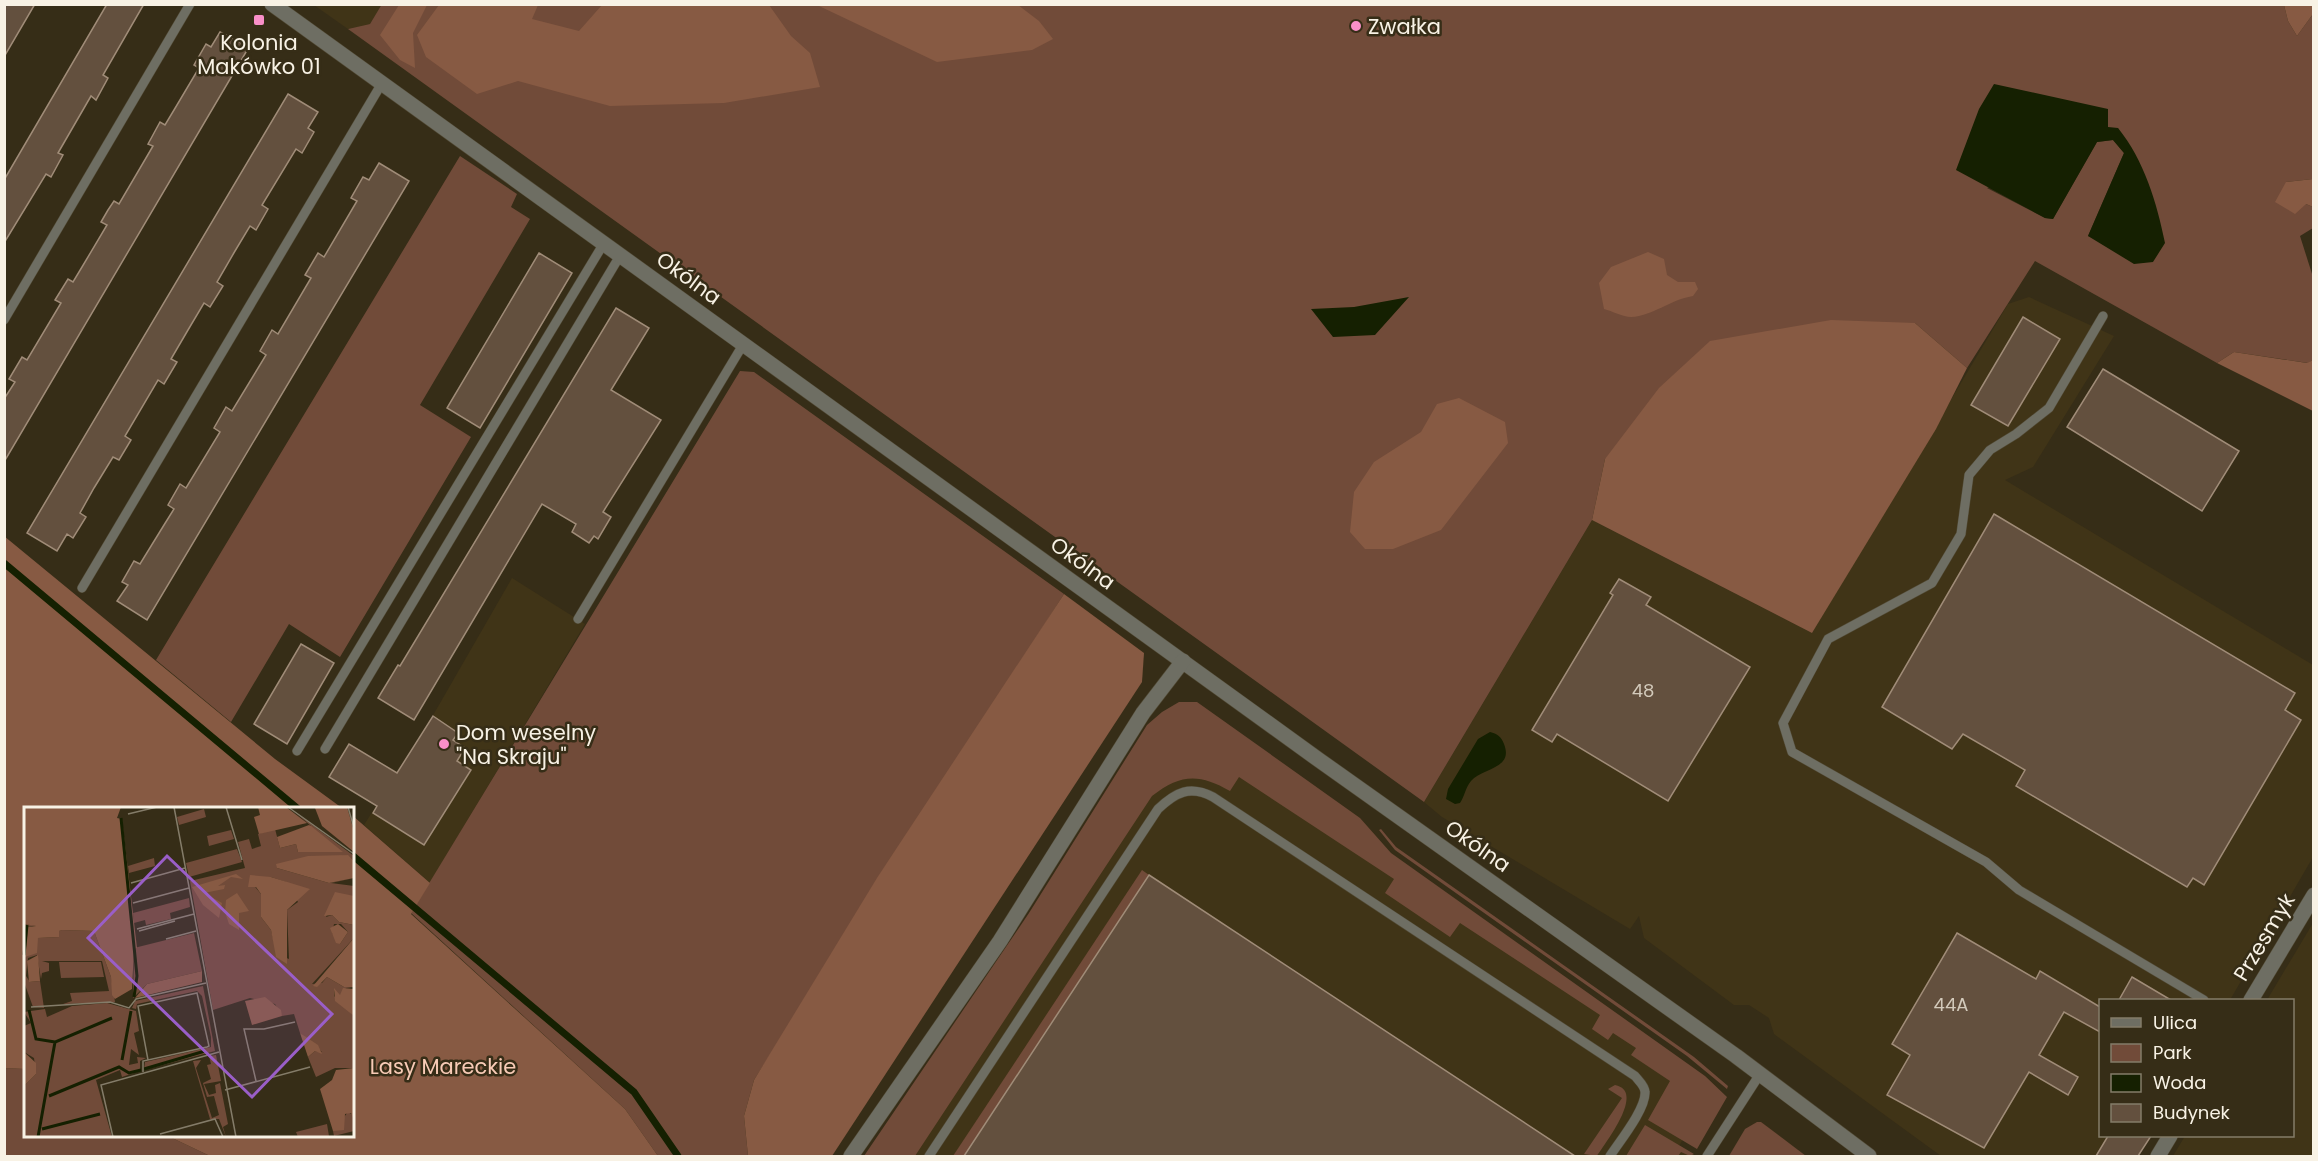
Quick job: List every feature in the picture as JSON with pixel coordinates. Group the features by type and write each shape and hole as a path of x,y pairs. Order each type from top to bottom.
{"street":[{"name":"Okólna","path":"272,4 1760,1074 1869,1156"},
{"path":"851,1156 1000,941 1143,713 1183,661"},
{"name":"Przesmyk","path":"2252,999 2313,895"},
{"path":"2158,1156 2169,1137"}],"lane":[{"path":"4,320 190,4"},
{"path":"82,588 382,83"},
{"path":"297,751 604,243"},
{"path":"325,749 621,254"},
{"path":"2103,316 2049,408 2016,434 1990,450 1969,475 1961,534 1932,583 1828,639 1783,723 1792,752 1986,862 2019,890 2202,999"},
{"path":"578,619 744,343"},
{"path":"929,1156 1158,809 1171,797 1185,790 1200,790 1635,1076 1644,1087 1646,1095 1636,1117 1610,1156"},
{"path":"1707,1156 1760,1074"}],"shaded area":[{"path":"314,5 382,5 370,24 348,29"},
{"path":"2029,297 2114,336 2033,467 2005,480 2313,665 2313,857 2231,999 2099,999 2099,1137 2150,1137 2138,1156 1941,1156 1774,1034 1769,1018 1749,1005 1734,1005 1644,938 1639,916 1630,929 1442,817 1424,802 1592,520 1812,633 2008,304"},
{"path":"512,578 585,624 430,883 364,825 428,724"},
{"path":"1175,706 1710,1093 1679,1146 1696,1156 875,1156"},
{"path":"2313,923 2313,1156 2173,1156 2184,1137 2294,1137 2294,999 2268,999"}],"green space":[{"path":"382,4 2284,5 2288,21 2297,36 2313,14 2313,179 2286,182 2306,204 2313,207 2313,228 2300,236 2313,277 2313,360 2308,363 2234,352 2217,363 2035,261 1967,368 1915,323 1605,459 1592,520 1424,802 348,29 370,24","holes":["2118,128 2153,262 2088,236 2124,153 2113,140 2097,142 2053,219 2045,218 1987,188"]},
{"path":"399,5 427,5 413,33 415,68 400,60 380,35"},
{"path":"439,5 538,5 532,19 579,31 602,5 769,5 791,36 810,53 820,87 724,103 610,106 518,81 477,94 426,57 417,35"},
{"path":"817,5 1018,5 1039,21 1053,39 1032,50 937,62"},
{"path":"2284,5 2313,5 2313,14 2297,36 2288,21"},
{"path":"460,156 517,194 511,207 530,219 420,405 471,437 340,657 289,624 231,722 156,660"},
{"path":"2313,179 2313,207 2306,204 2295,214 2275,202 2286,182"},
{"path":"1648,252 1664,259 1667,275 1678,282 1695,282 1698,289 1693,296 1639,316 1628,317 1604,309 1599,283 1611,267"},
{"path":"1831,320 1915,323 1967,368 1936,429 1812,633 1592,520 1605,459 1659,388 1710,341"},
{"path":"2234,352 2307,363 2313,360 2313,411 2217,363"},
{"path":"740,371 754,372 1064,594 754,1080 744,1116 748,1156 658,1156 625,1109 411,913"},
{"path":"1459,398 1505,422 1508,443 1441,530 1393,549 1365,549 1350,532 1354,492 1374,462 1421,432 1437,404"},
{"path":"4,536 275,759 341,807 24,807 24,1069 4,1068"},
{"path":"1064,594 1144,653 1142,682 832,1156 748,1156 744,1116 754,1080 877,878"},
{"path":"1179,702 1197,702 1360,818 1391,853 1705,1076 1727,1097 1697,1149 1648,1120 1670,1081 1631,1055 1636,1048 1613,1033 1608,1040 1592,1029 1600,1015 1460,923 1450,937 1385,893 1394,879 1239,777 1230,791 1209,781 1190,778 1172,783 1152,796 915,1156 864,1156 1029,913 1147,725 1162,712"},
{"name":"Lasy Mareckie","path":"354,817 430,883 411,914 625,1109 658,1156 210,1156 170,1137 354,1137"},
{"path":"1381,829 1396,847 1694,1057 1728,1086 1727,1089 1687,1056 1395,850 1379,830"},
{"path":"1142,870 1149,875 964,1156 953,1156"},
{"path":"4,1068 24,1069 24,1137 170,1137 210,1156 5,1156"},
{"path":"1615,1085 1623,1089 1627,1097 1621,1118 1597,1156 1584,1154 1622,1098 1608,1089"},
{"path":"1761,1122 1806,1156 1729,1156 1745,1129"},
{"path":"1645,1125 1694,1154 1690,1156 1681,1152 1678,1156 1626,1156"}],"water":[{"path":"1994,84 2108,109 2108,127 2118,128 2127,140 2148,182 2158,213 2165,243 2153,262 2134,264 2088,236 2124,153 2113,140 2097,142 2053,219 2045,218 1956,170 1979,109"},
{"path":"1409,297 1375,335 1333,337 1311,309 1354,307"},
{"path":"1490,732 1499,736 1503,741 1505,758 1501,763 1471,781 1460,803 1455,804 1446,799 1448,789 1478,739"}],"building":[{"path":"4,4 35,4 4,57"},
{"path":"107,4 144,4 103,75 108,78 96,100 91,96 58,153 63,155 51,177 46,174 4,243 4,180"},
{"path":"220,32 249,47 4,462 4,399 15,382 9,379 22,357 27,360 61,303 55,300 68,279 73,282 107,225 101,222 114,201 119,204 153,146 148,144 160,122 165,125 199,68 194,65 206,44 211,47"},
{"path":"288,94 318,112 308,128 314,132 302,153 296,149 262,205 268,209 256,230 250,226 235,251 217,282 223,286 210,307 204,303 171,359 177,362 164,384 158,380 125,436 131,440 119,460 113,457 94,488 80,513 86,517 73,538 67,534 57,551 27,533"},
{"path":"379,163 409,181 147,620 117,601 128,585 122,582 134,561 140,564 174,509 168,505 180,484 186,488 220,432 214,428 226,407 232,411 266,355 260,351 272,330 278,334 311,278 305,275 318,253 324,257 357,201 351,198 363,177 369,180"},
{"path":"539,253 572,273 480,428 447,408"},
{"path":"616,308 649,328 611,390 661,420 603,512 611,517 598,539 594,536 589,543 572,532 576,524 542,504 414,720 378,698 398,665 400,666"},
{"path":"2023,317 2060,339 2008,426 1971,405"},
{"path":"2103,369 2239,451 2202,511 2067,427"},
{"path":"1994,514 2295,693 2285,710 2301,720 2204,885 2193,878 2187,887 2016,786 2025,770 1963,734 1952,749 1882,707"},
{"path":"1619,579 1651,597 1646,605 1750,667 1668,801 1557,734 1552,742 1532,730 1613,595 1610,593"},
{"path":"301,644 334,663 287,744 254,724"},
{"path":"433,716 458,733 453,740 465,748 457,761 471,770 424,845 373,813 377,806 329,777 349,744 397,773"},
{"path":"1149,875 1575,1156 964,1156"},
{"path":"1957,933 2036,979 2040,971 2099,1006 2099,1031 2064,1012 2039,1055 2078,1077 2068,1095 2029,1072 1984,1148 1887,1095 1910,1055 1892,1044"},
{"path":"2132,977 2169,999 2120,999"},
{"path":"2107,1137 2150,1137 2138,1156 2096,1156"}],"waterway":[{"path":"4,563 296,807"},
{"path":"354,857 634,1092 678,1156"}],"place":[{"name":"Kolonia Makówko 01","path":"259,20"},
{"name":"Zwałka","path":"1356,26"},
{"name":"Dom weselny \"Na Skraju\"","path":"444,744"}]}
